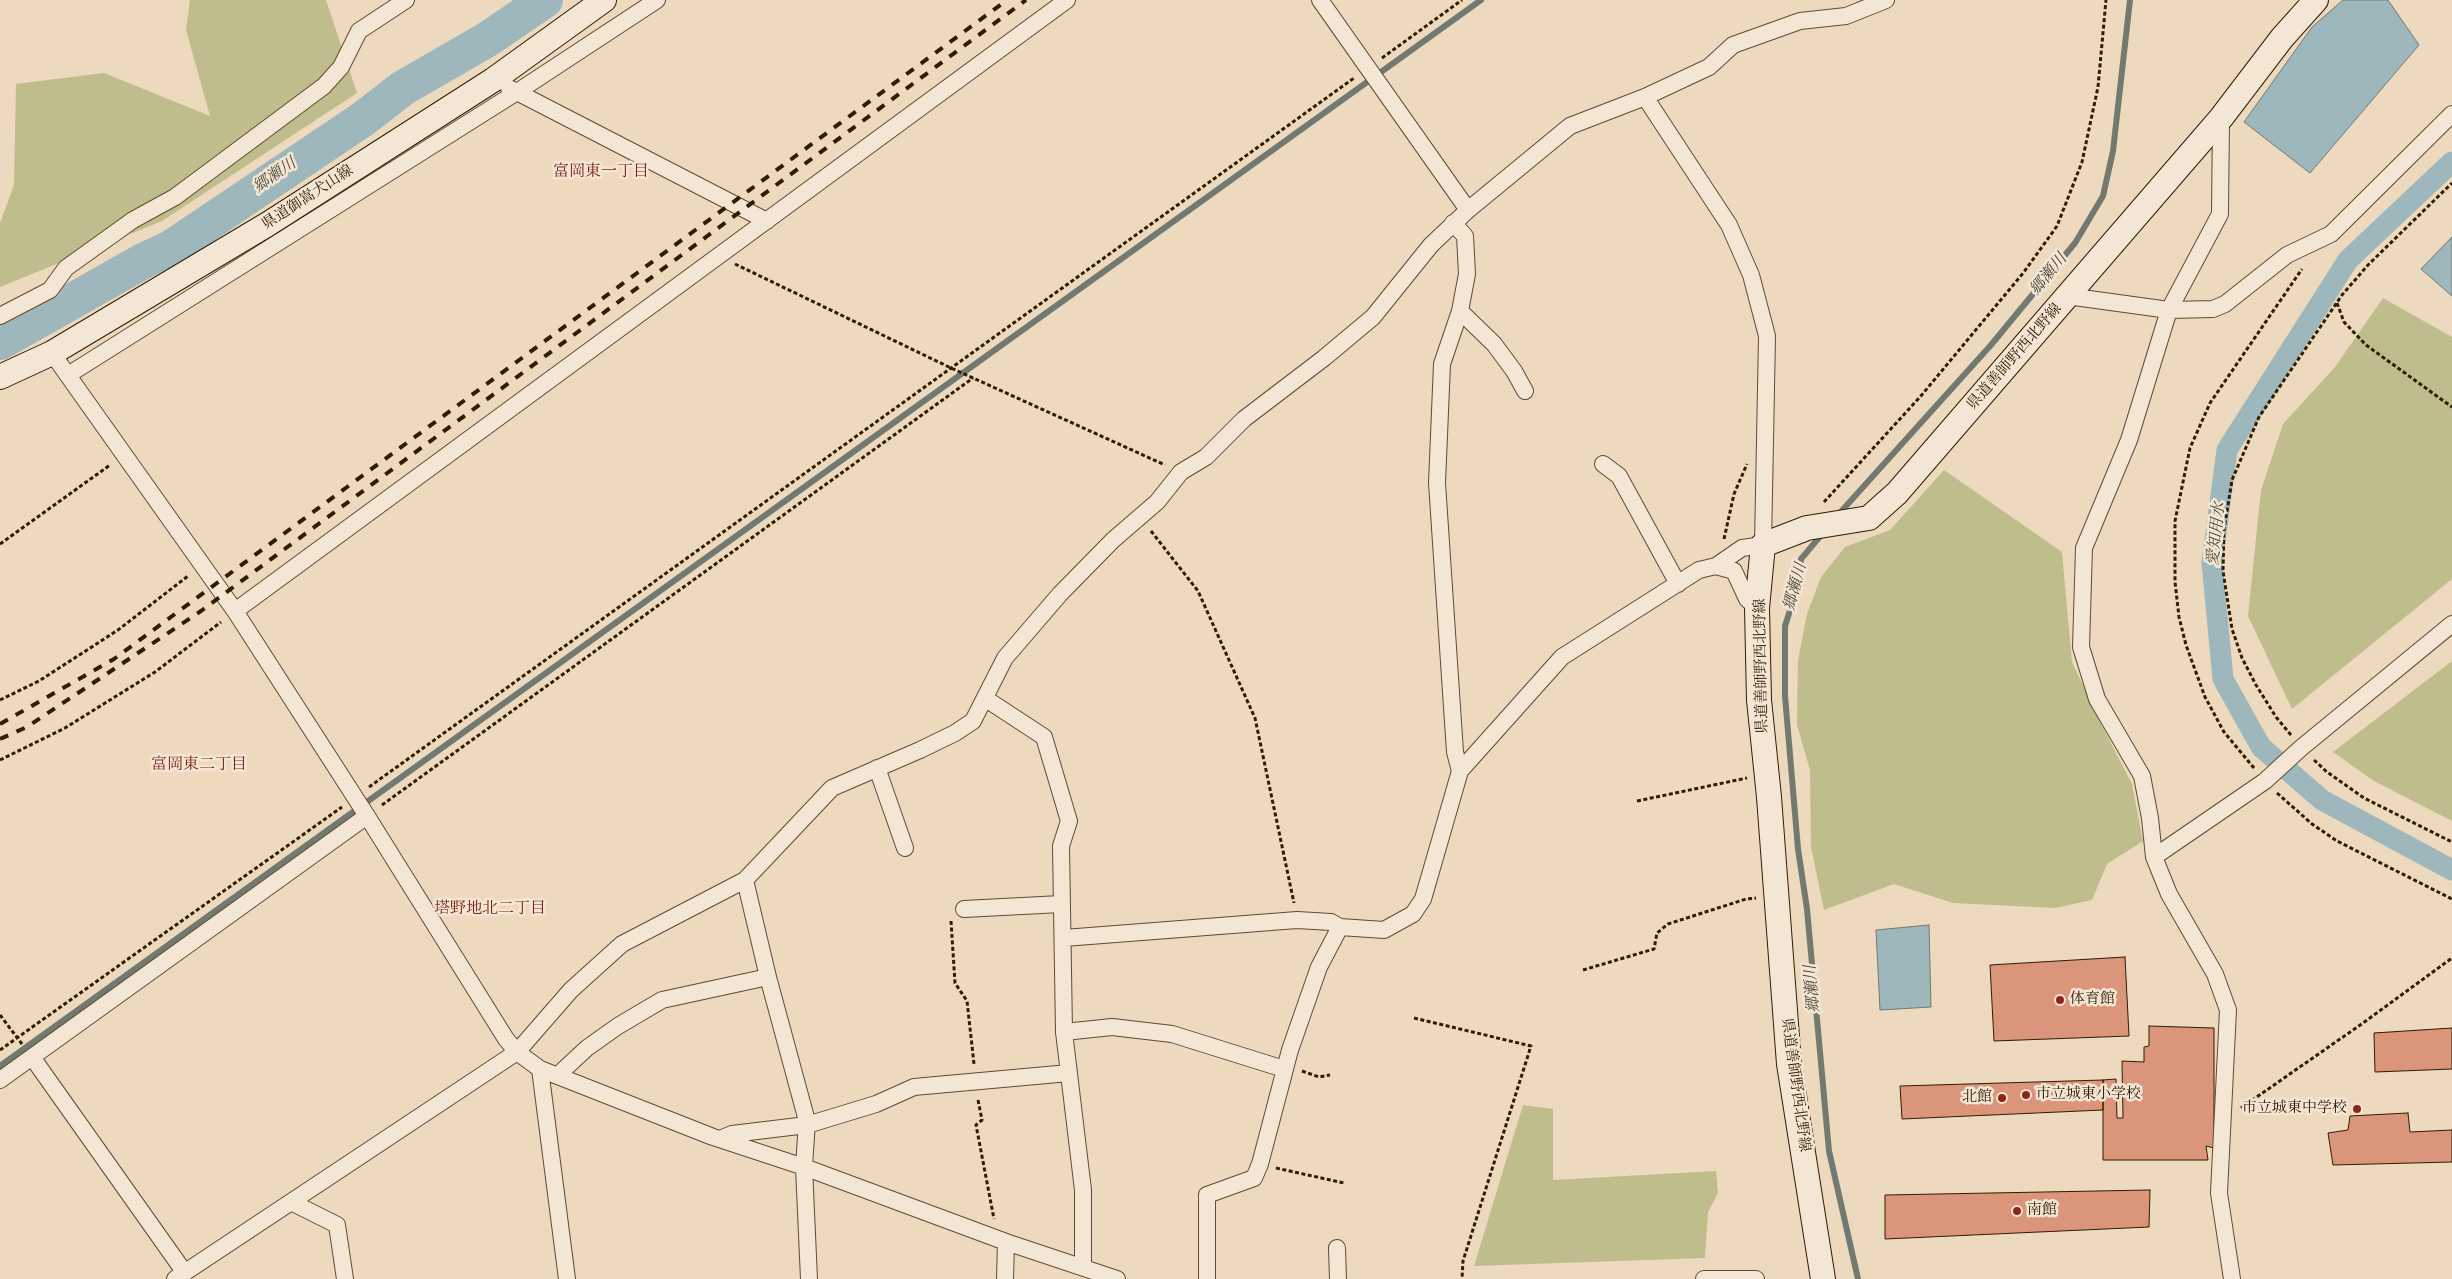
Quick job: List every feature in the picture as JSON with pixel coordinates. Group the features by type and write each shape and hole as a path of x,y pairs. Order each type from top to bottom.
{"main road":[{"name":"県道御嵩犬山線","path":"0,377 52,353 268,224 493,80 604,0"},
{"name":"県道善師野西北野線","path":"1823,1279 1788,1064 1767,773 1759,700 1757,608 1762,546 1807,528 1869,518 1897,494 2221,118 2282,38 2316,0"}],"street":[{"path":"0,316 50,290 66,268 134,220 175,197 324,86 341,67 359,31 406,0"},
{"path":"68,375 517,92 657,0"},
{"path":"235,611 1067,0"},
{"path":"1320,0 1468,210"},
{"path":"32,1057 180,1276 517,1052 571,990 622,944 745,880 832,788 961,729 974,721 1005,658 1060,594 1113,540 1157,502 1181,472 1206,457 1244,419 1324,358 1373,317 1431,245 1453,223 1570,126 1645,98 1709,67 1733,46 1800,21 1846,16 1886,0"},
{"path":"493,80 768,221"},
{"path":"1064,938 1297,920 1332,922 1340,927 1384,930 1412,914 1423,899 1460,771 1562,656 1699,570 1716,566 1742,548 1762,546 1767,336 1751,275 1728,225 1645,98"},
{"path":"2067,296 2169,310 2213,309 2287,255 2331,234 2452,114"},
{"path":"2221,118 2220,214 2169,310 2129,440 2084,548 2081,647 2096,699 2142,776 2150,818 2154,857 2169,894 2215,974 2228,1010 2219,1193 2232,1279"},
{"path":"1453,223 1465,236 1467,274 1460,311 1442,364 1437,483 1455,752 1460,771"},
{"path":"1460,311 1494,344 1514,371 1525,391"},
{"path":"52,353 235,611 367,816 506,1039 517,1052 540,1069 559,1074 720,1139 804,1167 1006,1242 1117,1279"},
{"path":"1603,464 1619,476 1678,584"},
{"path":"1716,566 1734,572 1747,600 1757,608"},
{"path":"2154,857 2265,781 2301,748 2452,624"},
{"path":"986,699 1044,737 1068,821 1060,846 1061,904 1064,938 1064,1032 1083,1190 1083,1267"},
{"path":"878,768 905,848"},
{"path":"0,1080 367,816"},
{"path":"745,880 807,1126 804,1167 809,1279"},
{"path":"964,909 1061,904"},
{"path":"1207,1279 1207,1195 1254,1178 1260,1164 1285,1067 1319,967 1340,927"},
{"path":"559,1074 587,1048 618,1026 662,1000 768,977"},
{"path":"1064,1032 1112,1027 1172,1034 1285,1067"},
{"path":"540,1069 567,1279"},
{"path":"720,1139 732,1134 807,1126 876,1104 914,1087 1069,1073"},
{"path":"290,1202 337,1225 345,1279"},
{"path":"1005,1279 1006,1242"},
{"path":"1337,1248 1338,1279"},
{"path":"1704,1279 1750,1279"}],"path":[{"path":"0,1050 18,1040 355,798 1462,0"},
{"path":"1807,528 1824,502 1920,397 2024,272 2057,226 2082,162 2098,87 2106,0"},
{"path":"2452,184 2368,265 2337,303 2312,337 2252,431 2232,480 2224,530 2223,571 2232,629 2242,658 2276,717 2301,748 2327,772 2364,798 2452,842"},
{"path":"719,256 951,368 1181,472"},
{"path":"2303,268 2210,403 2190,448 2175,521 2174,582 2186,645 2205,697 2224,732 2288,805 2337,841 2452,899"},
{"path":"2337,303 2344,322 2366,345 2452,407"},
{"path":"367,816 973,378"},
{"path":"1730,556 1724,538 1734,494 1744,466 1764,453"},
{"path":"0,544 125,455"},
{"path":"1140,516 1198,591 1255,718 1297,920"},
{"path":"0,700 39,681 118,630 203,565"},
{"path":"0,760 65,728 155,672 235,611"},
{"path":"1637,801 1697,790 1767,773"},
{"path":"1582,970 1654,949 1657,933 1668,924 1746,899 1776,896"},
{"path":"2224,1117 2249,1104 2452,958"},
{"path":"0,1015 18,1040"},
{"path":"1414,1018 1531,1046 1462,1261 1462,1279"},
{"path":"1285,1067 1319,1077 1330,1075"},
{"path":"1260,1164 1344,1182"}],"shaded area":[{"path":"190,0 326,0 357,93 162,221 0,287 0,223 14,185 16,84 104,73 210,116 186,30"},
{"path":"2383,298 2452,337 2452,579 2292,709 2248,616 2261,490 2283,424 2335,367"},
{"path":"1944,470 2062,552 2072,662 2132,784 2143,841 2107,864 2092,900 2055,908 1953,903 1894,884 1824,910 1811,847 1810,770 1797,725 1798,661 1807,614 1821,577 1845,547 1890,530"},
{"path":"2452,661 2452,821 2374,781 2333,752"},
{"path":"1523,1105 1553,1109 1553,1180 1716,1171 1718,1193 1708,1212 1705,1258 1474,1266"}],"water":[{"path":"2343,0 2388,0 2419,45 2310,173 2244,122 2312,27"},
{"path":"2452,237 2452,296 2421,269"},
{"path":"1929,925 1931,1007 1880,1010 1876,930"}],"building":[{"name":"体育館","path":"2125,957 2129,1036 1994,1041 1990,965"},
{"path":"2149,1026 2214,1028 2214,1148 2206,1146 2208,1160 2103,1160 2103,1080 2116,1079 2117,1118 2123,1118 2122,1061 2144,1062 2144,1047 2149,1046"},
{"path":"2452,1028 2452,1069 2375,1072 2374,1033"},
{"name":"北館","path":"2103,1080 2103,1110 1902,1119 1900,1086"},
{"path":"2408,1113 2410,1132 2452,1130 2452,1162 2333,1165 2328,1133 2348,1130 2350,1116"},
{"name":"南館","path":"2150,1190 2149,1227 1885,1239 1885,1195"}],"waterway":[{"name":"郷瀬川","path":"0,342 145,260 171,248 363,119 403,88 488,39 545,0"},
{"path":"0,1066 1481,0"},
{"name":"郷瀬川","path":"1837,516 1991,345 2075,243 2103,196 2113,151 2130,0"},
{"name":"愛知用水","path":"2452,162 2348,260 2227,450 2212,563 2223,679 2261,747 2322,800 2452,870"},
{"name":"郷瀬川","path":"1823,533 1801,559 1797,588 1785,626 1785,696 1798,849 1807,909 1829,1151 1858,1279"}],"railway":[{"path":"0,724 114,659 1007,0"},
{"path":"0,739 27,727 201,611 1026,0"}],"place":[{"name":"体育館","path":"2060,1000"},
{"name":"市立城東小学校","path":"2026,1095"},
{"name":"北館","path":"2002,1098"},
{"name":"市立城東中学校","path":"2357,1109"},
{"name":"南館","path":"2017,1211"}],"district":[{"name":"富岡東一丁目","path":"601,172"},
{"name":"富岡東二丁目","path":"199,765"},
{"name":"塔野地北二丁目","path":"490,909"}]}
